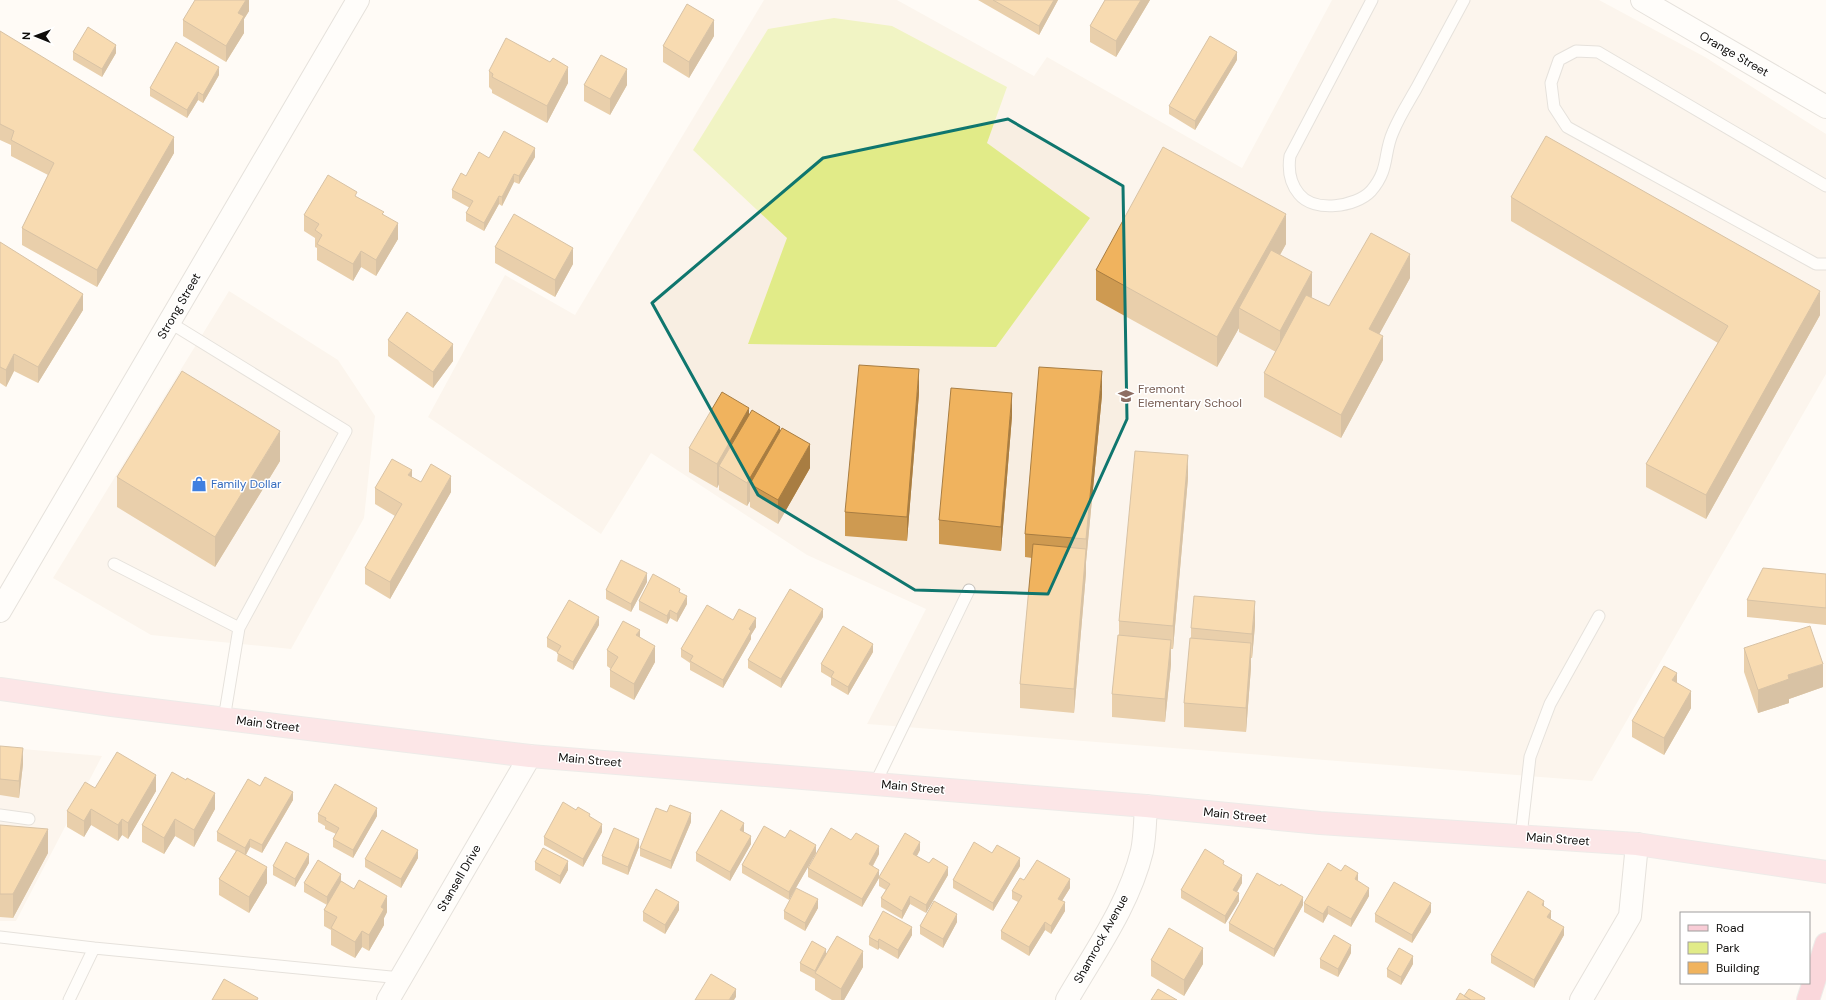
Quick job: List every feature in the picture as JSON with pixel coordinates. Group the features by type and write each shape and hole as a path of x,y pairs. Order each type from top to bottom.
{"highway":[{"path":"1808,1000 1826,944"}],"main road":[{"name":"Main Street","path":"0,689 112,706 530,756 1146,806 1320,824 1637,844 1826,872"}],"street":[{"name":"Strong Street","path":"0,612 358,0"},
{"name":"Orange Street","path":"1642,0 1826,107"},
{"name":"Stansell Drive","path":"388,1000 530,756"},
{"name":"Shamrock Avenue","path":"1067,1000 1122,906 1134,876 1142,850 1146,806"},
{"path":"1581,1000 1630,916 1637,844"}],"lane":[{"path":"1372,0 1290,156 1288,165 1294,185 1306,201 1314,204 1333,205 1355,201 1365,196 1379,179 1386,165 1393,132 1464,0"},
{"path":"1826,186 1598,52 1576,50 1560,60 1551,83 1554,107 1567,127 1816,264 1826,264"},
{"path":"169,322 346,431 239,628 224,719"},
{"path":"114,564 239,628"},
{"path":"875,784 969,590"},
{"path":"1521,836 1530,756 1550,704 1599,616"},
{"path":"0,815 28,819"},
{"path":"0,937 94,948 401,978"},
{"path":"70,1000 94,948"}],"highlighted area":[{"path":"1008,119 1123,186 1127,419 1048,594 915,590 758,495 652,303 823,158"}],"shaded area":[{"name":"Fremont Elementary School","path":"764,0 897,0 1034,76 1047,57 1242,168 1332,0 1599,0 1705,57 1826,134 1826,374 1592,781 867,724 926,609 807,555 651,453 601,534 428,417 505,275 575,315"},
{"path":"229,291 338,360 375,416 364,518 291,649 151,635 53,578"},
{"path":"0,747 102,756 16,921 0,921"}],"green space":[{"path":"834,18 892,26 1007,87 987,143 1090,218 996,347 748,344 787,238 693,150 768,29"}],"building":[{"path":"195,0 246,0 238,13 244,16 226,46 183,20"},
{"path":"993,0 1054,0 1039,26"},
{"path":"1105,0 1141,0 1116,41 1090,26"},
{"path":"687,4 714,20 689,62 663,46"},
{"path":"88,27 116,45 102,69 73,52"},
{"path":"0,31 174,137 97,270 22,228 54,163 11,140 14,131 0,124"},
{"path":"1210,36 1237,52 1195,121 1169,106"},
{"path":"506,38 550,62 553,58 568,67 547,106 492,77 493,74 489,71"},
{"path":"176,42 219,67 203,95 198,92 187,110 150,88"},
{"path":"601,55 627,69 610,99 584,85"},
{"path":"504,131 535,148 519,176 514,174 502,197 499,196 484,223 466,213 473,201 452,190 461,173 466,176 479,152 489,158"},
{"path":"1546,136 1820,291 1706,495 1646,464 1728,326 1511,197"},
{"path":"1163,147 1286,214 1217,337 1096,270"},
{"path":"328,175 357,192 355,196 384,212 382,214 398,223 376,260 361,251 353,264 317,244 322,235 315,230 319,224 304,215"},
{"path":"514,214 573,248 555,280 495,247"},
{"path":"1371,233 1410,254 1369,329 1383,336 1341,415 1264,373 1306,295 1329,306"},
{"path":"0,242 83,294 38,367 14,354 6,370 0,367"},
{"path":"1271,250 1312,272 1280,331 1239,308"},
{"path":"407,312 453,344 433,372 388,340"},
{"path":"859,365 919,369 907,517 845,512"},
{"path":"1039,367 1102,371 1086,539 1025,534"},
{"path":"182,371 280,431 215,537 117,477"},
{"path":"951,388 1012,393 1001,527 939,520"},
{"path":"722,392 749,408 717,464 689,448"},
{"path":"752,410 780,427 747,483 719,466"},
{"path":"782,428 810,444 778,500 750,484"},
{"path":"1135,451 1188,455 1173,626 1119,621"},
{"path":"392,459 412,470 408,475 421,482 431,464 451,476 390,582 365,568 402,504 375,488"},
{"path":"1033,544 1086,549 1074,689 1020,684"},
{"path":"621,560 647,573 631,604 606,590"},
{"path":"1763,568 1826,574 1826,608 1747,600"},
{"path":"653,574 680,589 679,592 687,596 677,614 670,610 667,616 639,601"},
{"path":"790,589 823,609 781,679 748,660"},
{"path":"1194,596 1255,601 1252,634 1191,628"},
{"path":"569,600 599,617 573,662 557,653 561,646 547,638"},
{"path":"707,605 733,620 739,609 756,618 749,629 751,631 723,680 690,661 693,656 681,649"},
{"path":"623,621 640,630 636,635 655,646 634,684 610,670 618,657 607,650"},
{"path":"843,626 873,644 848,687 831,677 834,672 821,664"},
{"path":"1810,626 1823,664 1788,675 1789,679 1758,690 1744,648"},
{"path":"1118,635 1171,640 1165,699 1112,694"},
{"path":"1190,638 1251,643 1246,708 1184,703"},
{"path":"1664,666 1677,673 1672,680 1691,691 1664,738 1632,721"},
{"path":"0,746 23,748 19,781 0,779"},
{"path":"117,752 156,775 128,823 122,819 118,825 91,809 84,821 67,811 85,782 95,788"},
{"path":"172,772 215,793 194,830 175,819 164,838 142,825"},
{"path":"265,777 293,792 262,845 250,839 245,848 217,832 248,779 260,786"},
{"path":"335,784 377,808 353,850 333,839 339,828 318,814"},
{"path":"563,802 576,810 578,807 590,814 589,816 602,824 583,859 544,837"},
{"path":"670,805 691,813 671,861 640,848 656,808 667,812"},
{"path":"721,810 744,823 740,830 751,836 730,872 696,853"},
{"path":"0,825 48,829 13,894 0,894"},
{"path":"764,826 785,838 790,830 816,845 789,892 742,865"},
{"path":"614,828 639,839 628,867 602,856"},
{"path":"831,828 851,840 856,833 879,846 869,864 879,870 862,899 808,868"},
{"path":"382,830 418,850 401,879 365,859"},
{"path":"905,833 920,842 913,854 929,863 933,858 948,867 926,905 910,896 902,911 881,898 890,884 879,877"},
{"path":"286,842 309,854 295,879 273,866"},
{"path":"974,842 992,853 997,845 1020,858 993,903 953,880"},
{"path":"543,848 568,861 560,876 535,862"},
{"path":"1205,849 1224,861 1223,864 1242,875 1233,890 1239,893 1225,916 1181,890"},
{"path":"237,850 267,867 249,897 219,879"},
{"path":"318,860 341,874 327,897 304,883"},
{"path":"1037,860 1070,879 1058,899 1065,902 1051,926 1045,922 1029,947 1001,931 1022,896 1012,891 1020,878 1024,880"},
{"path":"1328,863 1341,871 1345,865 1358,873 1355,879 1369,888 1351,919 1328,906 1323,914 1304,903"},
{"path":"1257,873 1280,886 1281,884 1303,897 1274,949 1229,923"},
{"path":"359,880 387,896 381,907 384,909 369,935 362,931 355,942 331,928 337,917 324,910 341,881 354,889"},
{"path":"1394,882 1431,903 1412,935 1375,914"},
{"path":"796,888 818,899 805,923 784,911"},
{"path":"656,889 679,902 665,925 643,912"},
{"path":"1528,891 1544,901 1542,905 1551,911 1547,917 1564,927 1534,980 1491,955"},
{"path":"934,901 957,914 943,939 920,926"},
{"path":"883,911 912,927 898,950 879,939 878,942 869,937"},
{"path":"1169,928 1203,948 1184,980 1151,960"},
{"path":"1334,935 1351,945 1338,969 1320,959"},
{"path":"837,936 863,951 841,989 815,973"},
{"path":"812,941 826,949 815,971 800,963"},
{"path":"1399,948 1413,956 1401,977 1387,969"},
{"path":"711,974 736,989 729,1000 695,1000"},
{"path":"224,979 258,998 257,1000 212,1000"},
{"path":"1158,989 1177,1000 1151,1000"},
{"path":"1469,989 1485,998 1484,1000 1471,1000 1464,996"},
{"path":"1460,993 1471,1000 1456,1000"}],"place":[{"name":"Fremont Elementary School","path":"1126,396"},
{"name":"Family Dollar","path":"199,484"}]}
